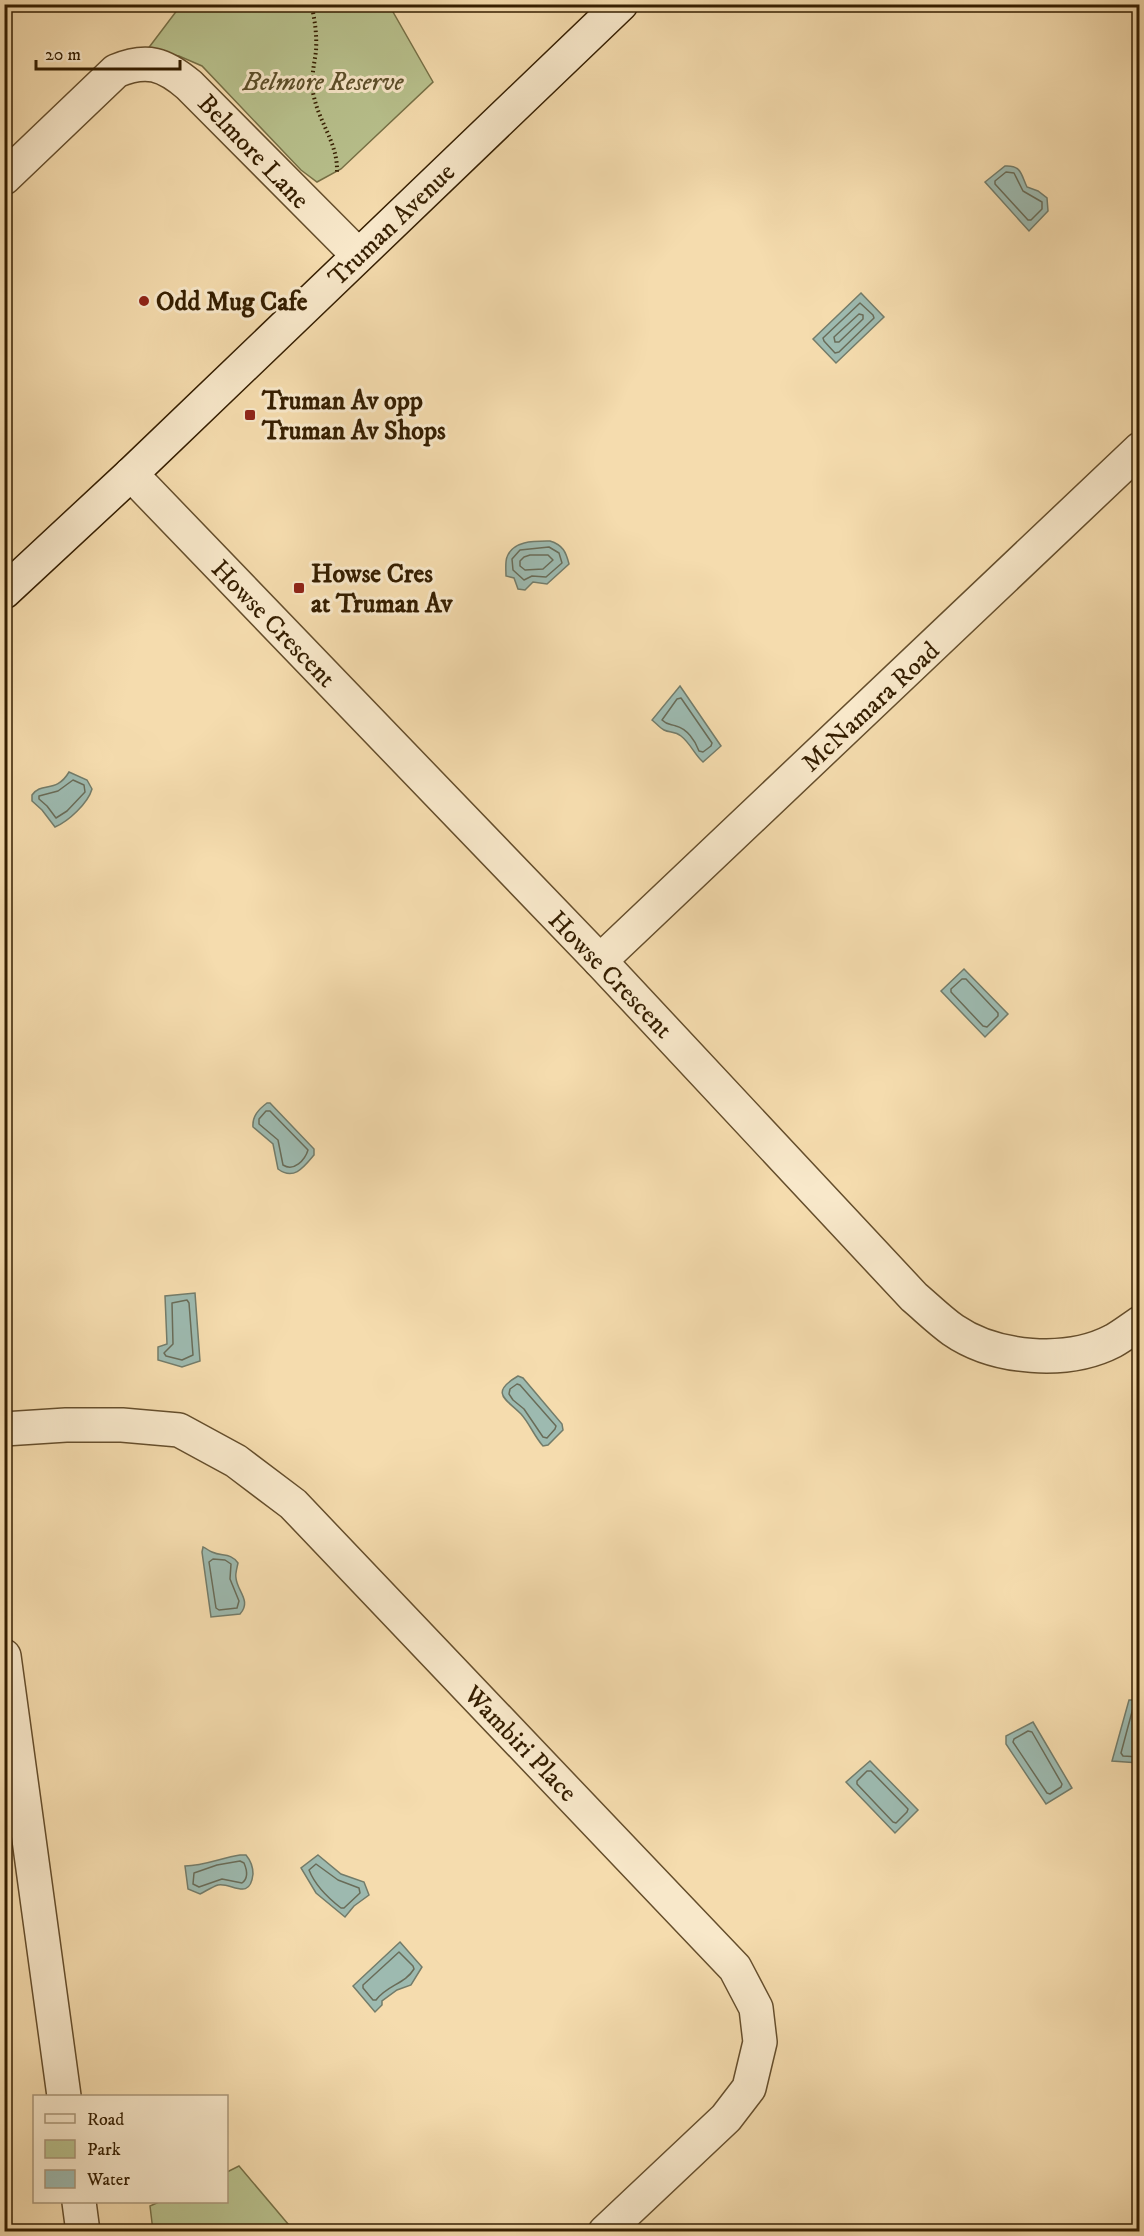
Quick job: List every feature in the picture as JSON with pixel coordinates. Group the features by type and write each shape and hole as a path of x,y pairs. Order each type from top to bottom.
{"street":[{"name":"Truman Avenue","path":"4,592 131,474 621,4"},
{"name":"Belmore Lane","path":"4,178 116,71 133,64 158,65 175,73 189,85 358,255"},
{"name":"McNamara Road","path":"600,961 1140,449"},
{"name":"Howse Crescent","path":"131,474 600,961 914,1297 954,1330 984,1346 1022,1354 1056,1355 1084,1351 1112,1341 1140,1323"},
{"name":"Wambiri Place","path":"4,1429 66,1425 122,1425 179,1430 236,1461 293,1504 735,1968 756,2008 760,2042 749,2088 726,2118 605,2232"},
{"path":"4,1656 64,2095"},
{"path":"79,2203 83,2232"}],"path":[{"path":"311,4 315,17 316,49 312,68 314,97 337,157 338,171 335,179"}],"green space":[{"name":"Belmore Reserve","path":"181,5 389,5 433,82 341,169 317,182 301,170 202,66 179,56 147,50"},
{"path":"239,2166 294,2231 153,2231 150,2206 157,2203 228,2203 228,2172"}],"water":[{"path":"1005,166 1018,169 1027,187 1047,198 1048,211 1029,231 985,182"},
{"path":"861,293 884,317 836,363 813,339"},
{"path":"550,541 563,550 569,564 547,584 533,582 525,590 518,589 514,578 506,576 506,561 510,551 520,544"},
{"path":"680,686 721,746 703,762 681,736 664,730 652,720"},
{"path":"69,772 87,780 92,789 77,811 55,827 32,801 32,795 40,789 59,783"},
{"path":"964,969 1008,1014 985,1037 941,991"},
{"path":"267,1103 270,1103 314,1149 314,1155 310,1160 294,1173 289,1174 278,1169 273,1144 253,1127 257,1113"},
{"path":"195,1293 200,1361 182,1367 158,1360 158,1347 167,1344 165,1296"},
{"path":"518,1376 523,1378 562,1424 563,1430 548,1445 543,1446 521,1414 503,1396 504,1387"},
{"path":"203,1547 211,1552 232,1557 238,1563 236,1578 245,1605 240,1614 211,1617"},
{"path":"1129,1700 1139,1700 1139,1763 1112,1761"},
{"path":"1033,1722 1072,1788 1046,1804 1006,1744 1006,1736"},
{"path":"870,1761 918,1810 895,1833 846,1782"},
{"path":"246,1855 252,1866 253,1874 248,1887 239,1889 218,1885 200,1894 188,1889 185,1866"},
{"path":"318,1855 341,1874 364,1882 369,1895 354,1906 345,1917 316,1893 301,1868"},
{"path":"400,1942 422,1967 411,1985 397,1990 382,2001 382,2005 375,2012 353,1986"}],"place":[{"name":"Odd Mug Cafe","path":"144,301"},
{"name":"Truman Av opp Truman Av Shops","path":"250,415"},
{"name":"Howse Cres at Truman Av","path":"299,588"}]}
